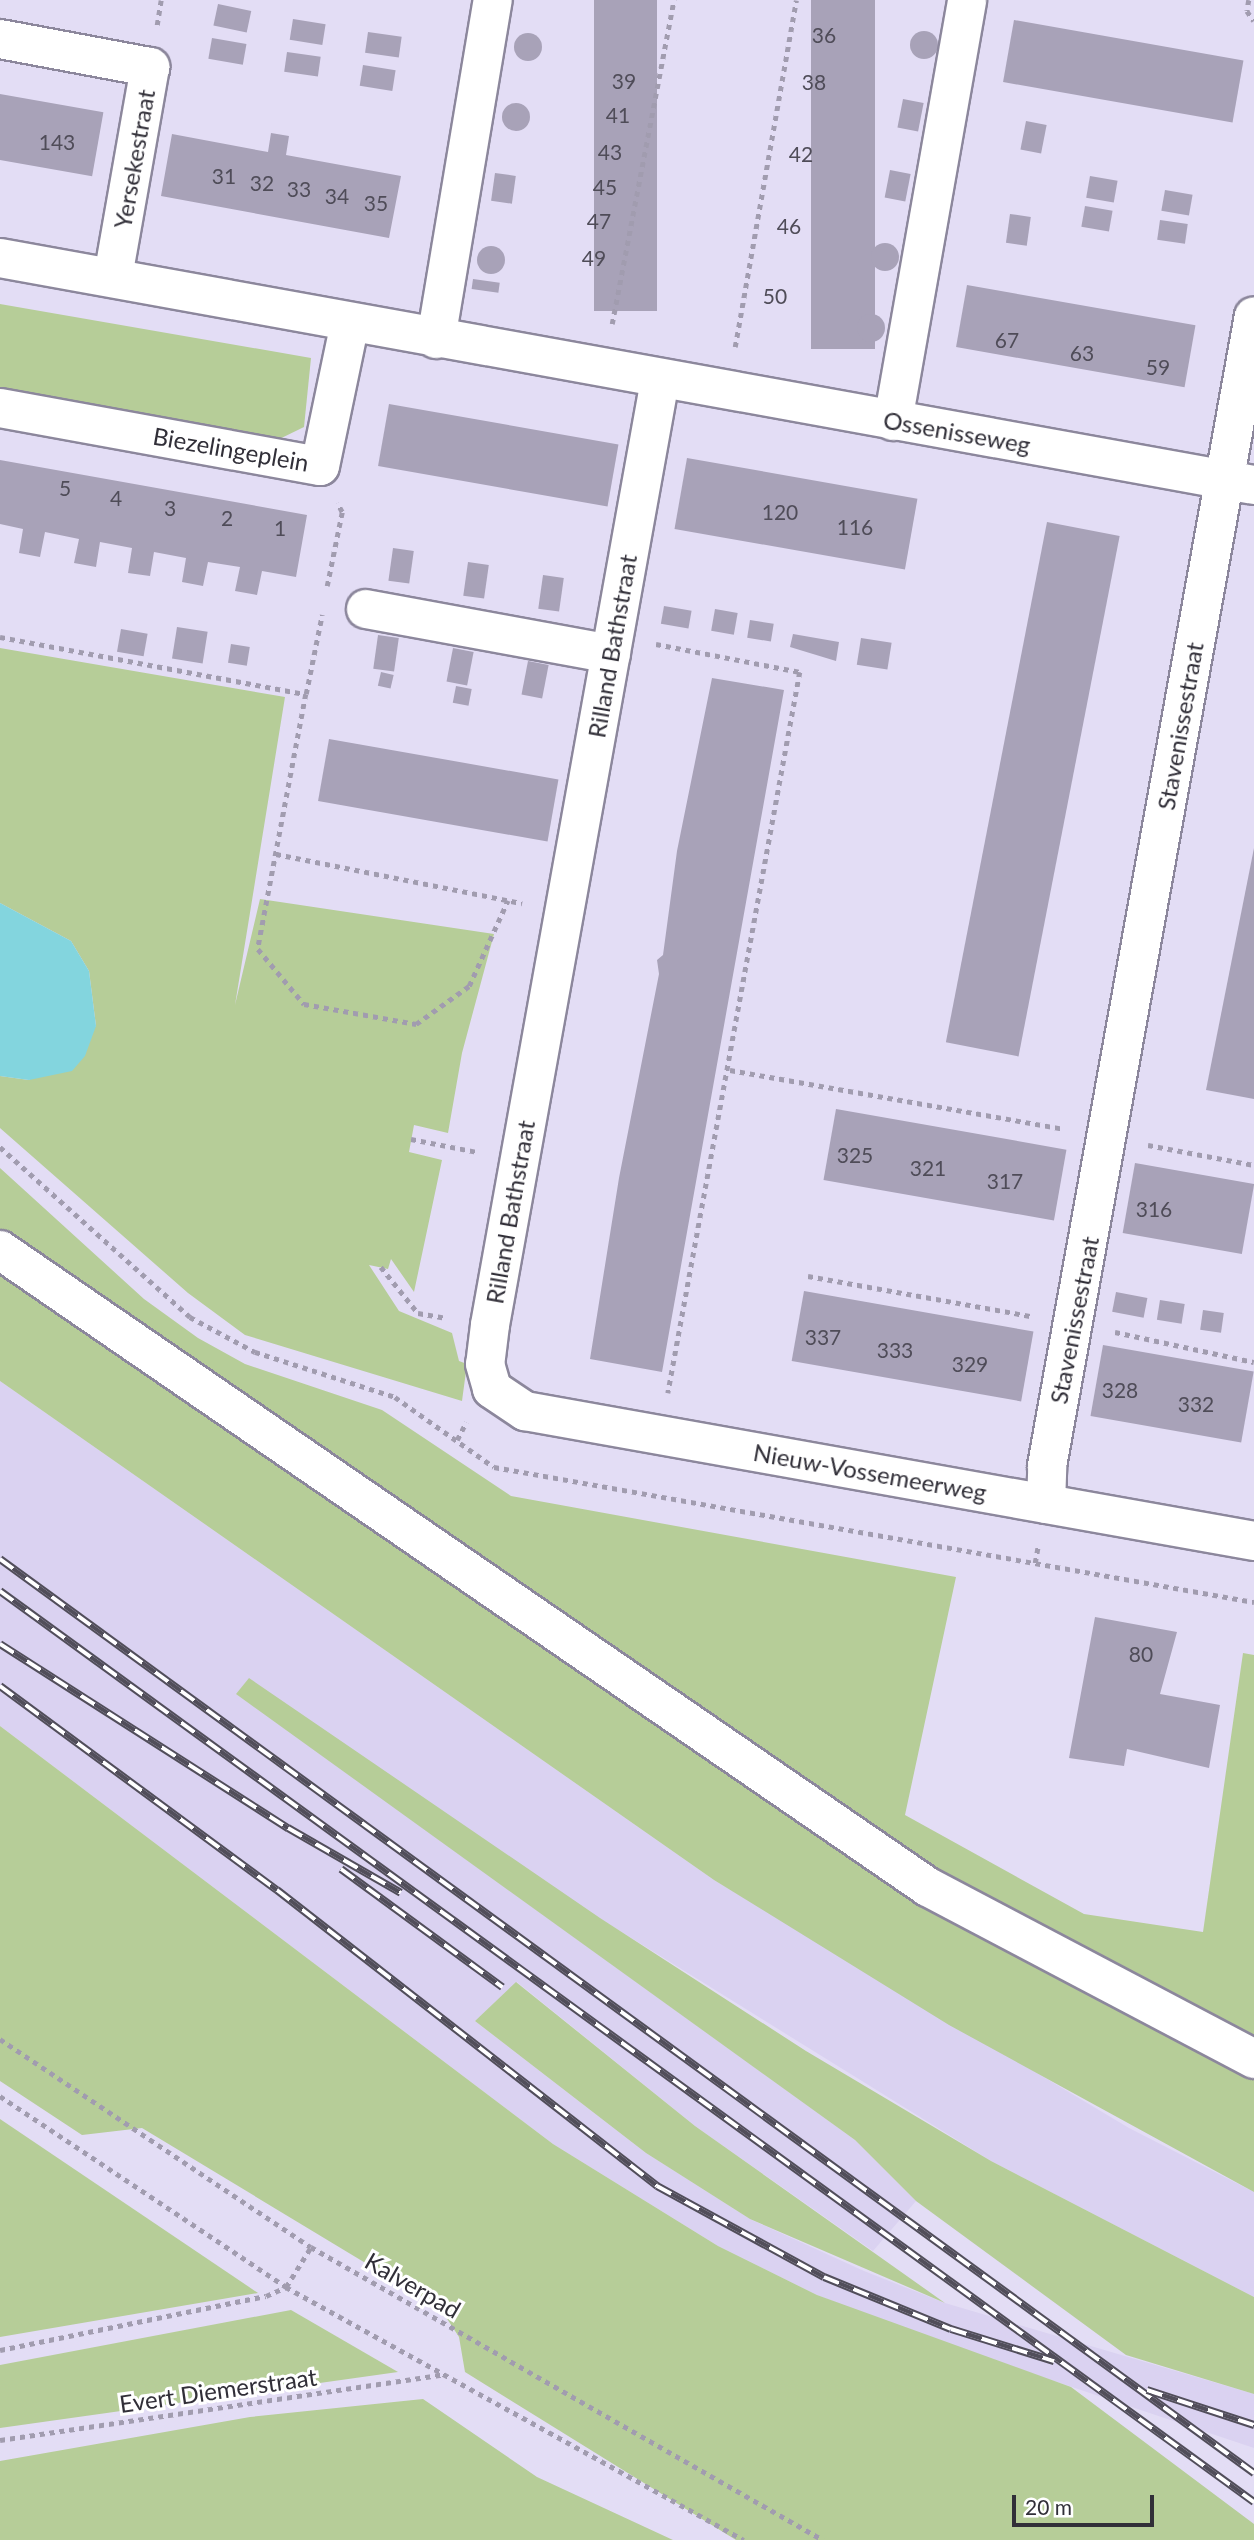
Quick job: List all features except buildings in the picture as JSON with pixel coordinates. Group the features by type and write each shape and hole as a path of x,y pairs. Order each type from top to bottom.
{"street":[{"path":"436,339 493,0"},
{"path":"893,421 967,0"},
{"name":"Yersekestraat","path":"0,39 150,67 113,277"},
{"path":"0,258 660,380"},
{"name":"Stavenissestraat","path":"1046,1504 1046,1466 1239,483 1254,316"},
{"name":"Biezelingeplein","path":"0,408 320,466 350,323"},
{"name":"Ossenisseweg","path":"660,380 1239,483"},
{"name":"Rilland Bathstraat","path":"492,1389 485,1364 490,1325 660,380"},
{"path":"366,609 612,645"},
{"path":"0,1250 928,1887 1070,1966 1254,2059"},
{"name":"Nieuw-Vossemeerweg","path":"492,1389 525,1411 1254,1541"}],"path":[{"path":"603,370 674,0"},
{"path":"727,392 796,0"},
{"path":"1249,0 1247,11 1254,21"},
{"path":"320,466 342,512 327,590"},
{"path":"324,603 258,949 304,1004 416,1024 469,986 508,900"},
{"path":"0,637 306,694"},
{"path":"612,645 800,672 730,1070 660,1435"},
{"path":"276,854 565,911"},
{"path":"730,1070 1254,1165"},
{"path":"411,1139 519,1160"},
{"path":"0,1147 190,1317 255,1352 395,1397 494,1467 1254,1602"},
{"path":"381,1267 418,1313 490,1325"},
{"name":"Kalverpad","path":"0,2039 311,2247 823,2540"},
{"path":"0,2096 286,2287 744,2540"},
{"path":"0,2350 266,2297 286,2287 311,2247"},
{"name":"Evert Diemerstraat","path":"0,2440 442,2375"}],"shaded area":[{"path":"0,304 311,358 304,427 261,448 0,403"},
{"path":"0,648 285,697 235,1005 260,899 494,934 462,1053 448,1133 414,1125 409,1152 442,1160 414,1292 391,1259 388,1269 369,1265 399,1311 452,1333 459,1361 467,1364 462,1401 245,1335 188,1293 0,1128 0,1076 29,1080 96,1026 89,971 71,941 0,903"},
{"path":"0,903 71,941 89,971 96,1026 85,1056 72,1071 29,1080 0,1076"},
{"path":"0,1168 144,1299 198,1338 245,1364 382,1410 511,1496 956,1577 905,1815 1084,1914 1203,1932 1243,1653 1254,1655 1254,2192 949,2025 714,1880 0,1381"},
{"path":"0,1381 714,1880 1129,2128 1254,2192 1254,2297 991,2161 236,1693 855,2140 916,2201 873,2251 695,2126 517,1982 475,2021 646,2153 750,2219 864,2271 945,2303 1254,2394 1254,2448 944,2344 817,2295 718,2246 553,2144 0,1726"},
{"path":"249,1678 600,1918 806,2051 991,2161 1254,2297 1254,2394 1126,2355 916,2201 855,2140 236,1694"},
{"path":"0,1726 553,2144 718,2246 817,2295 1071,2387 1254,2524 1254,2540 736,2540 465,2372 459,2337 440,2308 142,2128 82,2135 0,2081"},
{"path":"516,1982 695,2126 945,2303 750,2219 646,2153 475,2021"},
{"path":"0,2119 258,2293 0,2337"},
{"path":"291,2310 398,2372 0,2428 0,2365"},
{"path":"423,2399 537,2477 673,2540 0,2540 0,2461 250,2417"}],"railway":[{"path":"0,1559 1254,2473"},
{"path":"0,1591 1254,2502"},
{"path":"0,1644 288,1828 401,1893"},
{"path":"0,1686 277,1890 657,2186 824,2277 951,2329 1054,2361"},
{"path":"341,1869 502,1987"},
{"path":"1147,2390 1254,2425"}]}
